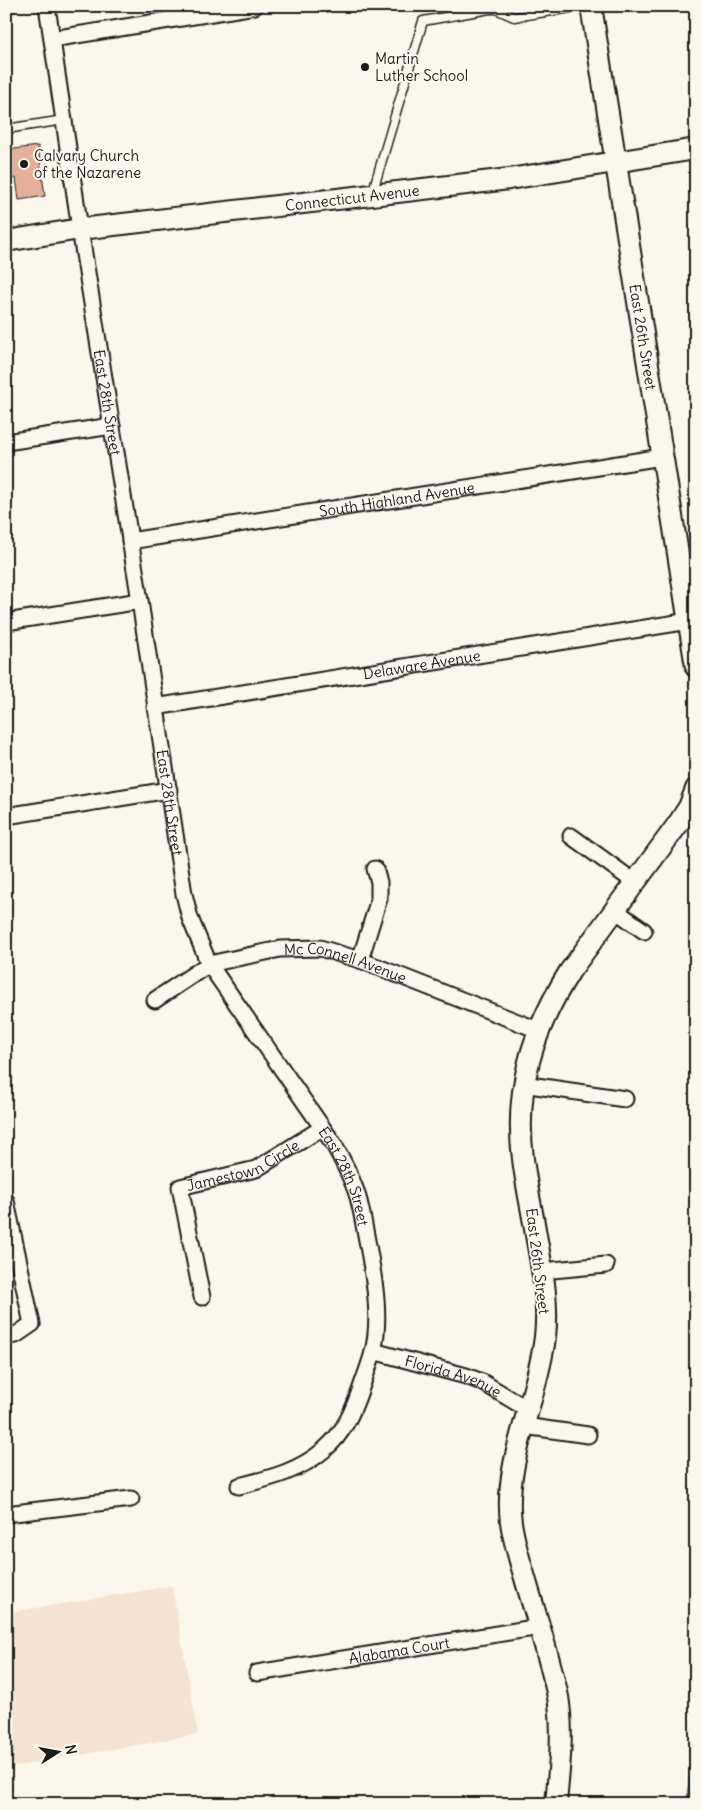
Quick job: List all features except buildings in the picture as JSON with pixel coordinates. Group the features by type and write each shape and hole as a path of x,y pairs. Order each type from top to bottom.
{"street":[{"name":"East 28th Street","path":"47,6 80,230 188,910 198,942 208,964 322,1128 346,1166 357,1193 373,1274 377,1309 373,1350 354,1409 346,1424 337,1438 311,1460 293,1471 239,1486"},
{"path":"52,39 256,6"},
{"name":"East 26th Street","path":"591,6 696,667"},
{"name":"Connecticut Avenue","path":"6,241 80,230 509,178 696,149"},
{"path":"6,442 112,426"},
{"name":"South Highland Avenue","path":"130,541 662,457"},
{"path":"6,622 140,601"},
{"name":"Delaware Avenue","path":"155,707 689,621"},
{"name":"East 26th Street","path":"556,1804 561,1722 550,1660 517,1552 511,1522 510,1496 513,1472 545,1337 546,1304 522,1158 520,1120 523,1084 538,1030 556,994 570,971 678,824 696,789"},
{"path":"6,816 169,790"},
{"path":"571,836 636,882"},
{"path":"360,960 379,899 379,882 376,869"},
{"path":"615,910 644,931"},
{"name":"Mc Connell Avenue","path":"156,1000 208,964 280,949 296,947 320,948 360,960 538,1030"},
{"path":"523,1084 625,1099"},
{"name":"Jamestown Circle","path":"202,1297 180,1187 256,1169 322,1128"},
{"path":"6,1201 32,1324 11,1336"},
{"path":"542,1271 606,1266"},
{"name":"Florida Avenue","path":"373,1350 482,1382 527,1418"},
{"path":"527,1418 588,1434"},
{"path":"6,1514 132,1499"},
{"name":"Alabama Court","path":"257,1673 540,1627"}],"lane":[{"path":"372,195 422,21 490,9 505,10 514,17 584,6"},
{"path":"6,128 64,120"}],"shaded area":[{"path":"172,1586 198,1734 6,1768 6,1613"}],"waterway":[{"path":"688,1804 696,1722"}],"place":[{"name":"Martin Luther School","path":"365,67"},
{"name":"Calvary Church of the Nazarene","path":"24,164"}]}
